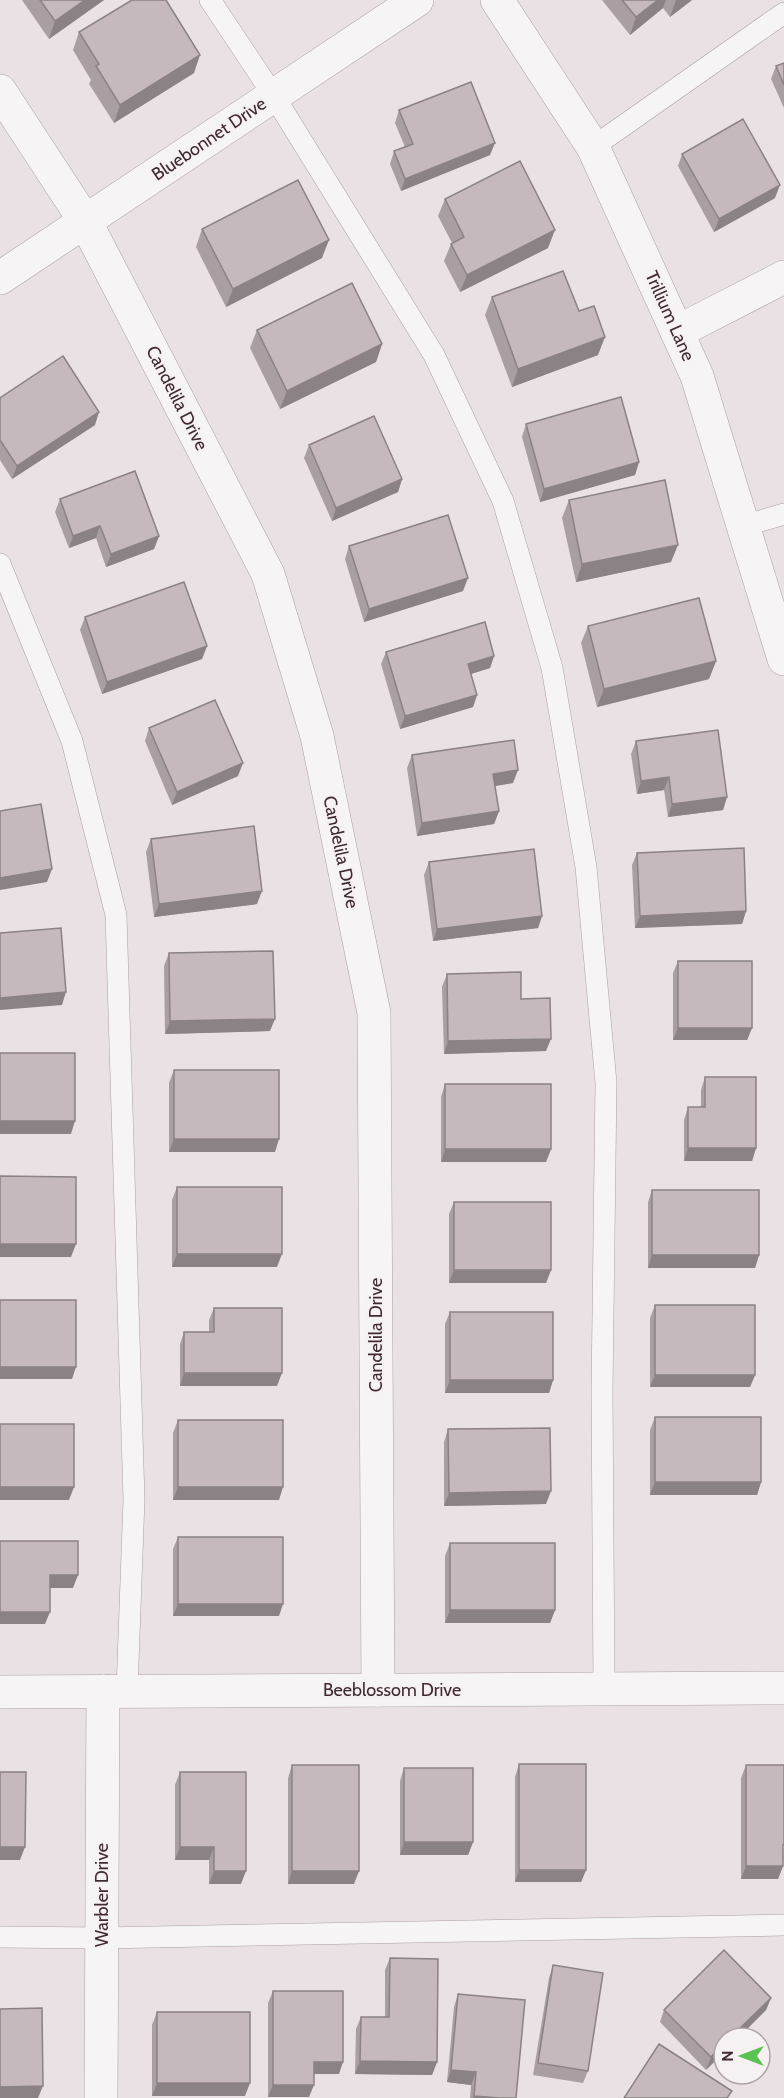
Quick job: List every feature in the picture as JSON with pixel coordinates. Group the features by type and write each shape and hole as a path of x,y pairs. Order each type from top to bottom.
{"street":[{"name":"Bluebonnet Drive","path":"0,278 417,0"},
{"name":"Trillium Lane","path":"497,0 593,147 697,376 784,659"},
{"name":"Candelila Drive","path":"0,91 85,221 268,574 317,736 374,1013 378,1690"},
{"path":"677,332 784,278"},
{"name":"Beeblossom Drive","path":"0,1692 784,1688"},
{"name":"Warbler Drive","path":"101,2098 102,1938 115,1691"}],"lane":[{"path":"210,0 274,96 434,355 503,501 552,668 586,867 606,1083 602,1391 604,1689"},
{"path":"593,147 784,13"},
{"path":"743,526 784,514"},
{"path":"0,564 72,741 116,915 134,1498 115,1691"},
{"path":"0,1937 102,1938 784,1925"}],"building":[{"path":"40,0 85,0 55,21"},
{"path":"132,0 166,0 200,55 120,105 96,66 99,64 79,32"},
{"path":"622,0 658,0 636,17"},
{"path":"784,63 784,85 776,66"},
{"path":"471,82 495,143 405,179 394,151 413,144 399,110"},
{"path":"743,119 780,185 719,219 682,154"},
{"path":"520,161 555,230 467,275 451,244 464,237 445,199"},
{"path":"298,180 329,240 233,289 202,229"},
{"path":"563,271 579,311 594,306 605,337 518,369 492,297"},
{"path":"352,283 382,344 287,391 257,330"},
{"path":"63,356 99,412 17,466 0,440 0,398"},
{"path":"621,397 639,462 544,489 526,424"},
{"path":"374,416 402,479 336,508 309,445"},
{"path":"135,471 159,536 111,554 100,526 73,536 60,499"},
{"path":"665,480 678,545 582,564 569,500"},
{"path":"448,515 468,578 369,609 349,546"},
{"path":"184,582 207,646 107,682 85,617"},
{"path":"699,598 716,661 604,689 588,626"},
{"path":"485,622 494,656 468,664 477,695 405,716 386,652"},
{"path":"215,700 243,763 177,792 149,728"},
{"path":"718,730 727,797 672,804 669,777 641,781 636,741"},
{"path":"514,740 518,770 493,774 499,811 422,823 412,755"},
{"path":"41,804 52,869 0,878 0,811"},
{"path":"254,826 262,891 159,904 151,839"},
{"path":"744,848 746,911 640,916 637,853"},
{"path":"534,849 542,916 437,929 429,862"},
{"path":"61,928 66,992 0,998 0,933"},
{"path":"273,951 275,1019 170,1021 169,953"},
{"path":"678,961 752,961 752,1028 678,1028"},
{"path":"521,972 521,999 550,998 551,1039 448,1041 447,974"},
{"path":"0,1053 75,1053 75,1121 0,1121"},
{"path":"174,1070 279,1070 279,1139 174,1139"},
{"path":"705,1077 756,1077 756,1148 688,1148 688,1107 705,1107"},
{"path":"445,1084 551,1084 551,1149 445,1149"},
{"path":"0,1176 76,1177 76,1244 0,1244"},
{"path":"177,1187 282,1187 282,1254 177,1254"},
{"path":"652,1190 759,1190 759,1255 652,1255"},
{"path":"454,1202 551,1202 551,1270 454,1270"},
{"path":"0,1300 76,1300 76,1367 0,1367"},
{"path":"655,1305 755,1305 755,1375 655,1375"},
{"path":"214,1308 282,1308 282,1373 184,1373 184,1332 214,1332"},
{"path":"450,1312 553,1312 553,1380 450,1380"},
{"path":"655,1417 761,1417 761,1482 655,1482"},
{"path":"178,1420 283,1420 283,1487 178,1487"},
{"path":"0,1424 74,1424 74,1487 0,1487"},
{"path":"550,1428 551,1491 449,1493 448,1429"},
{"path":"178,1537 283,1537 283,1604 178,1604"},
{"path":"0,1541 78,1541 78,1575 50,1575 50,1612 0,1612"},
{"path":"450,1543 555,1543 555,1610 450,1610"},
{"path":"519,1764 586,1764 586,1870 519,1870"},
{"path":"292,1765 359,1765 359,1871 292,1871"},
{"path":"746,1765 784,1765 783,1866 746,1866"},
{"path":"404,1768 473,1768 473,1842 404,1842"},
{"path":"0,1772 26,1772 25,1847 0,1847"},
{"path":"180,1772 246,1772 246,1871 214,1871 214,1847 180,1847"},
{"path":"724,1950 771,1998 742,2026 712,2026 711,2057 664,2010"},
{"path":"390,1958 438,1959 437,2062 360,2061 361,2017 389,2017"},
{"path":"553,1965 603,1973 588,2071 538,2063"},
{"path":"273,1991 343,1991 343,2062 314,2062 314,2085 273,2085"},
{"path":"458,1994 525,2000 516,2098 474,2096 476,2072 451,2070"},
{"path":"42,2008 43,2086 0,2087 0,2009"},
{"path":"157,2012 250,2012 250,2083 157,2083"},
{"path":"659,2044 712,2078 712,2086 724,2086 732,2091 727,2098 624,2098"}]}
